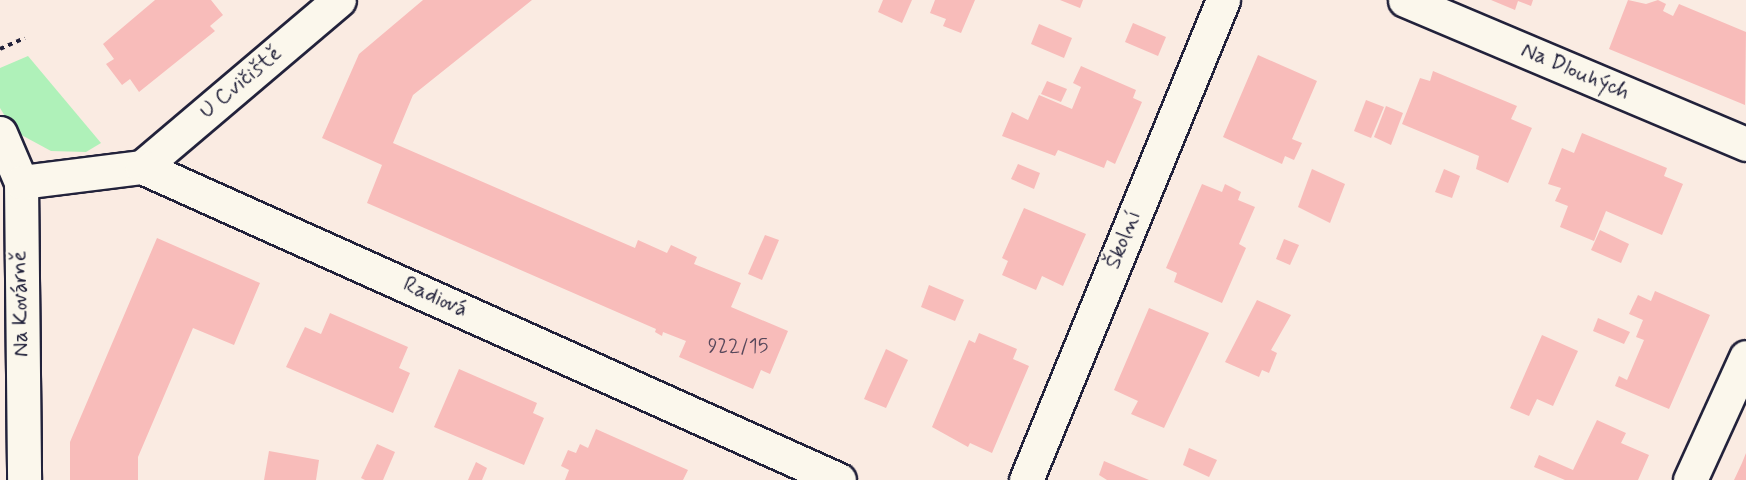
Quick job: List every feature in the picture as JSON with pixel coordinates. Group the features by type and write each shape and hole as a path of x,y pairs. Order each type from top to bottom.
{"street":[{"name":"U Cvičiště","path":"142,167 339,0"},
{"name":"Školní","path":"1026,480 1222,0"},
{"name":"Na Dlouhých","path":"1405,0 1746,144"},
{"name":"Na Kovárně","path":"0,133 21,182 24,480"},
{"path":"21,182 142,167"},
{"name":"Radiová","path":"142,167 840,480"},
{"path":"1690,480 1746,357"}],"path":[{"path":"0,50 25,38"}],"green space":[{"path":"28,56 101,143 86,152 51,151 14,131 0,108 0,68"}],"building":[{"path":"155,0 211,0 223,15 210,26 215,31 139,92 130,79 122,85 106,64 114,59 103,44"},
{"path":"423,0 532,0 413,95 393,143 635,248 638,240 667,253 671,245 697,257 694,264 741,283 731,307 788,331 770,374 761,370 753,389 679,357 686,341 663,332 662,336 655,332 656,329 367,203 382,165 322,138 359,54"},
{"path":"883,0 912,0 902,23 878,12"},
{"path":"935,0 975,0 961,33 943,26 946,19 930,13"},
{"path":"1060,0 1083,0 1080,8"},
{"path":"1491,0 1533,0 1531,6 1518,1 1515,10"},
{"path":"1628,0 1646,4 1658,0 1666,4 1663,11 1673,16 1679,4 1746,32 1745,105 1609,49"},
{"path":"1133,23 1166,37 1158,56 1125,42"},
{"path":"1039,24 1072,38 1064,58 1031,44"},
{"path":"1258,55 1317,81 1292,139 1302,143 1294,160 1285,156 1282,164 1223,137"},
{"path":"1081,66 1136,90 1133,98 1142,102 1115,164 1107,160 1104,168 1058,150 1055,156 1002,136 1012,112 1028,120 1039,95 1072,109 1081,87 1073,83"},
{"path":"1433,71 1517,106 1511,119 1532,128 1508,183 1476,169 1479,156 1402,124 1420,78 1430,81"},
{"path":"1047,81 1067,89 1061,102 1041,94"},
{"path":"1366,100 1384,107 1371,138 1354,131"},
{"path":"1386,106 1403,113 1391,145 1374,137"},
{"path":"1582,133 1667,168 1664,176 1683,184 1662,235 1606,211 1594,241 1560,227 1568,206 1555,201 1561,188 1548,184 1562,148 1574,153"},
{"path":"1018,164 1040,173 1034,189 1011,179"},
{"path":"1312,169 1345,184 1330,223 1298,207"},
{"path":"1444,169 1460,176 1452,198 1435,192"},
{"path":"1202,184 1222,192 1225,184 1241,192 1238,200 1255,207 1239,244 1246,248 1222,303 1174,282 1177,273 1166,268"},
{"path":"1024,208 1086,234 1063,286 1042,276 1036,290 1002,275 1008,261 1002,258"},
{"path":"1600,230 1629,244 1621,263 1591,250"},
{"path":"765,235 779,240 762,280 748,274"},
{"path":"157,238 260,283 234,345 193,328 138,457 138,480 70,480 70,442"},
{"path":"1284,239 1299,245 1290,265 1276,259"},
{"path":"929,285 964,300 955,321 921,307"},
{"path":"1655,291 1710,315 1669,409 1615,386 1619,376 1627,380 1644,340 1636,337 1643,320 1629,314 1638,295 1651,301"},
{"path":"1257,300 1291,315 1271,350 1277,353 1269,373 1262,370 1259,377 1225,362"},
{"path":"1149,308 1209,333 1164,428 1131,414 1138,401 1114,390"},
{"path":"330,313 408,347 399,368 410,373 393,413 286,367 305,327 321,334"},
{"path":"1598,318 1630,332 1624,344 1593,331"},
{"path":"979,333 1017,349 1013,359 1029,366 992,453 970,443 968,447 932,427 969,340 975,343"},
{"path":"1542,335 1578,351 1553,406 1537,399 1529,416 1510,408"},
{"path":"886,349 908,360 886,408 864,399"},
{"path":"459,369 537,403 533,413 544,418 524,465 434,427"},
{"path":"1597,420 1626,433 1621,443 1649,455 1638,480 1565,480 1534,467 1539,455 1573,470"},
{"path":"596,429 688,470 683,480 565,480 569,470 561,466 568,450 576,453 580,444 588,448"},
{"path":"377,444 395,452 383,480 365,480 361,478"},
{"path":"1189,448 1217,460 1209,477 1183,465"},
{"path":"269,451 319,460 316,480 264,480"},
{"path":"1746,453 1746,480 1734,480 1742,463"},
{"path":"1104,461 1149,480 1107,480 1099,475"},
{"path":"476,462 487,468 482,480 468,480"}]}
